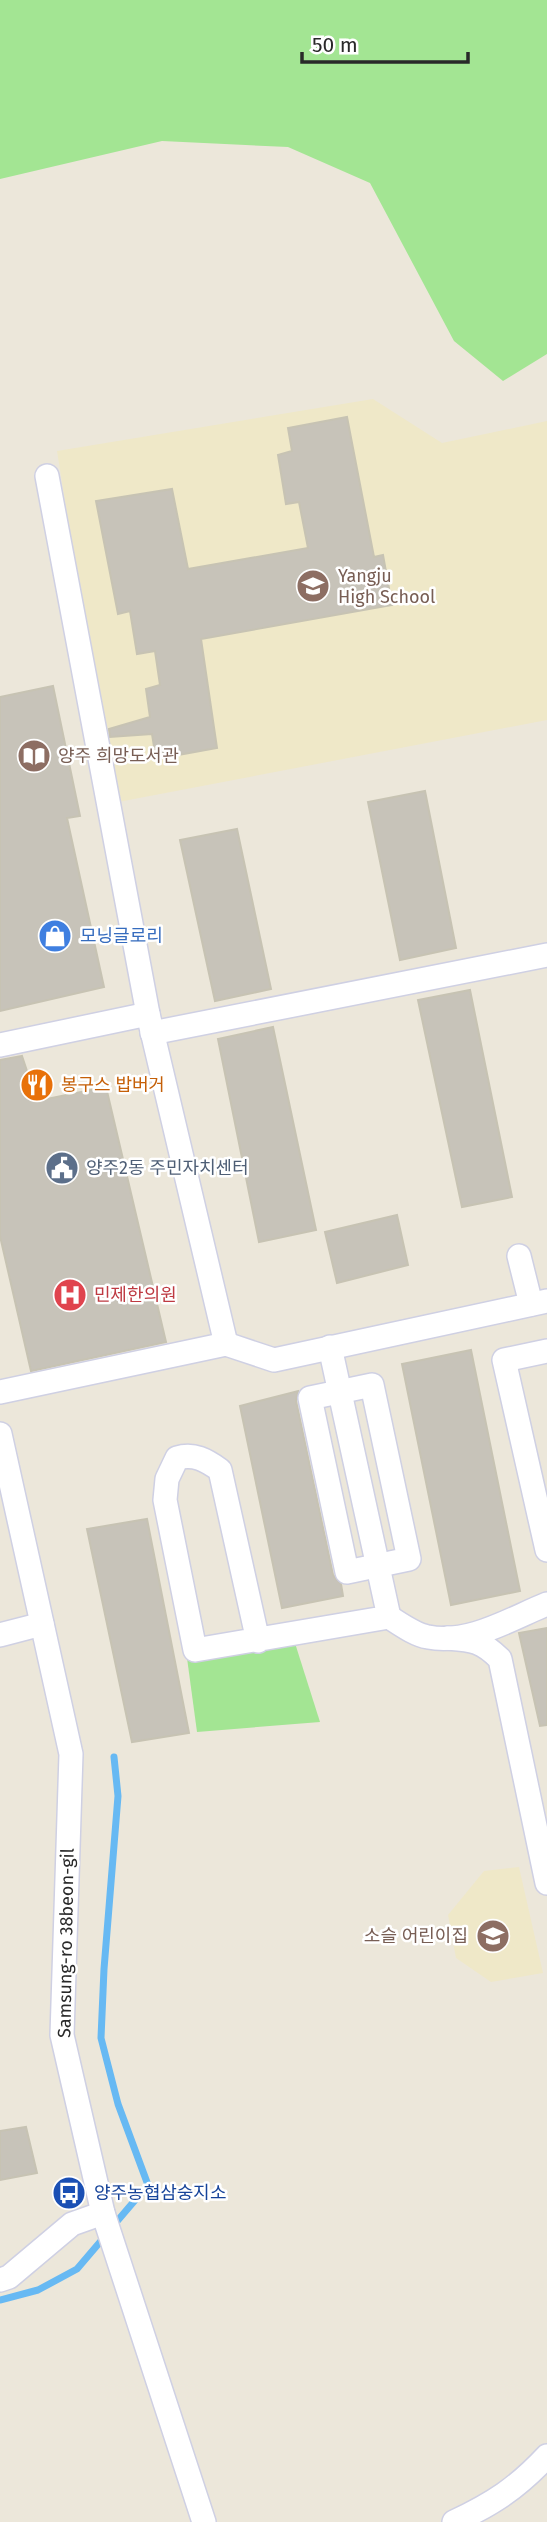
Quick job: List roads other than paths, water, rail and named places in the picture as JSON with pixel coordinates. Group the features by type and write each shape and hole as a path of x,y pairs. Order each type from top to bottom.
{"street":[{"path":"47,476 150,1024 226,1344"},
{"path":"0,1045 150,1024 547,955"},
{"path":"0,1392 226,1344 274,1360 539,1302 519,1256"},
{"path":"330,1347 389,1617"},
{"path":"547,1351 504,1360 540,1487 547,1550"},
{"path":"372,1385 409,1559 377,1565 347,1572 310,1398 372,1385"},
{"name":"Samsung-ro 38beon-gil","path":"0,1434 71,1754 62,2035 105,2216 204,2522"},
{"path":"258,1641 220,1470 207,1460 188,1455 177,1458 167,1479 165,1500 195,1650 258,1641 389,1617 425,1637 475,1640 488,1647 500,1659 547,1883"},
{"path":"447,1638 472,1635 547,1604"},
{"path":"0,1635 42,1624"},
{"path":"0,2280 9,2277 72,2224 105,2216"},
{"path":"454,2522 491,2504 524,2480 547,2456"}],"waterway":[{"path":"113,2226 148,2185 118,2104 101,2038 118,1796 114,1757"},
{"path":"0,2300 38,2290 77,2269 106,2235"}],"place":[{"name":"Yangju High School","path":"313,586"},
{"name":"양주 희망도서관","path":"34,756"},
{"name":"모닝글로리","path":"55,936"},
{"name":"봉구스 밥버거","path":"37,1085"},
{"name":"양주2동 주민자치센터","path":"62,1168"},
{"name":"민제한의원","path":"70,1295"},
{"name":"소슬 어린이집","path":"493,1936"},
{"name":"양주농협삼숭지소","path":"69,2193"}]}
